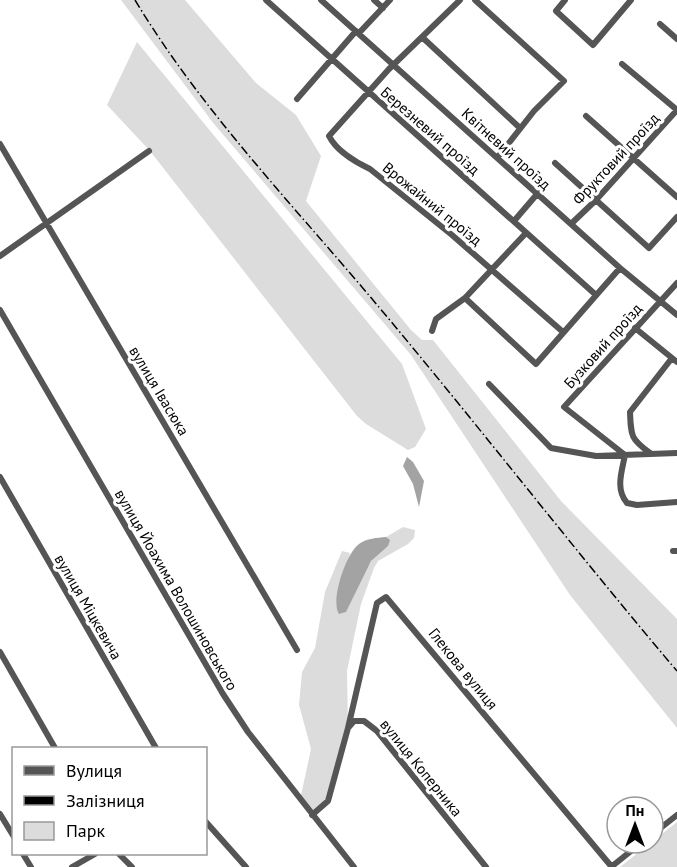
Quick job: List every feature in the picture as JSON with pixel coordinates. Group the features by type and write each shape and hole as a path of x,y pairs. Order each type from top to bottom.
{"street":[{"name":"Березневий проїзд","path":"266,0 596,295"},
{"name":"Квітневий проїзд","path":"321,0 620,268 677,315"},
{"path":"374,0 383,8"},
{"path":"297,99 331,60 390,0"},
{"path":"368,93 389,69 396,66 460,0"},
{"path":"475,0 564,81 520,128 497,158"},
{"path":"565,0 556,11 593,45 631,0"},
{"path":"660,24 677,39"},
{"path":"423,38 520,128"},
{"path":"622,64 677,110"},
{"name":"Врожайний проїзд","path":"368,93 330,132 328,136 332,142 452,235 563,332"},
{"name":"Фруктовий проїзд","path":"572,223 596,200 677,110"},
{"path":"586,116 677,197"},
{"name":"вулиця Івасюка","path":"0,144 46,226 297,650"},
{"path":"0,256 46,226 150,151"},
{"path":"555,163 649,248 677,217"},
{"path":"514,220 538,193"},
{"path":"432,331 436,319 465,298 526,233"},
{"path":"465,298 536,364 620,268"},
{"name":"Бузковий проїзд","path":"625,455 564,407 677,283"},
{"name":"вулиця Йоахима Волошиновського","path":"0,310 222,694 312,815 354,867"},
{"path":"635,328 674,360 630,412 631,434 634,441 652,454"},
{"path":"489,384 551,448 596,456 677,453"},
{"path":"625,455 620,484 622,496 627,502 637,505 677,502"},
{"name":"вулиця Міцкевича","path":"0,477 155,747"},
{"name":"Глекова вулиця","path":"348,728 377,603 381,597 386,597 611,867"},
{"path":"0,652 55,747"},
{"name":"вулиця Коперника","path":"348,728 359,720 372,726 486,867"},
{"path":"312,815 328,801 348,728"},
{"path":"0,814 12,834"},
{"path":"665,824 677,815"},
{"path":"207,823 246,867"},
{"path":"72,867 93,855"},
{"path":"120,855 132,867"},
{"path":"611,867 626,855"}],"green space":[{"path":"121,0 185,0 256,83 296,115 321,156 306,201 411,330 422,340 433,340 561,501 677,619 677,728 570,595 411,355 214,124"},
{"path":"137,42 402,364 426,429 415,447 408,450 357,416 150,151 107,105"},
{"path":"403,527 415,530 414,538 408,544 378,561 361,604 347,671 348,728 328,801 312,815 300,800 311,749 299,705 302,672 315,648 325,592 342,551 350,553 341,580 360,579 375,555 388,546 386,537"},
{"path":"677,822 677,867 620,867 635,855 665,855 665,831"}],"shaded area":[{"path":"407,457 413,462 424,481 419,507 413,484 403,466"},
{"path":"386,537 390,540 388,546 371,561 346,612 339,614 336,599 349,557 362,542"}],"railway":[{"path":"135,0 161,41 219,119 416,351 677,671"}]}
